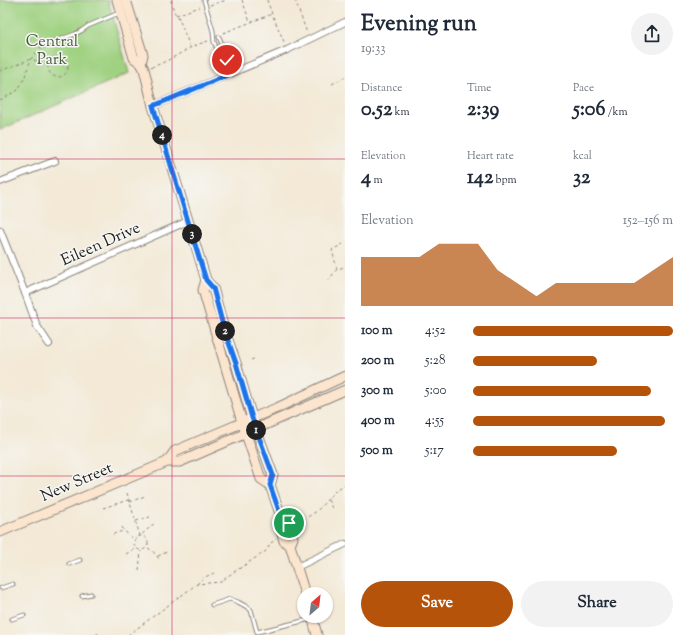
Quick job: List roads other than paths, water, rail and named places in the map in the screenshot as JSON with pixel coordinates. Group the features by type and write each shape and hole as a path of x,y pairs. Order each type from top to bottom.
{"main road":[{"path":"117,0 125,7 134,58 143,66 153,106 206,280 213,288 223,326 236,363 252,418 273,475 270,485 283,522 280,527 282,535 284,541 290,545 303,587"},
{"path":"206,280 203,290 245,433 261,479 270,485"},
{"name":"New Street","path":"167,462 175,451 280,407 345,376"},
{"name":"New Street","path":"0,532 167,462 180,462 345,390"},
{"path":"314,623 317,635"}],"street":[{"path":"153,106 287,50 345,22"},
{"path":"0,182 55,161"},
{"name":"Eileen Drive","path":"25,292 188,221"},
{"path":"0,230 37,326 49,344"},
{"path":"297,567 345,544"}],"lane":[{"path":"204,0 213,31 214,42 228,75"},
{"path":"42,46 75,34 125,7"},
{"path":"219,37 227,56 225,67"},
{"path":"69,564 80,560"},
{"path":"1,588 13,584"},
{"path":"82,596 91,594"},
{"path":"212,605 230,600 247,607 251,610 257,632 297,621"},
{"path":"12,619 24,615"}],"park label":[{"name":"Central Park","path":"52,51"}]}
